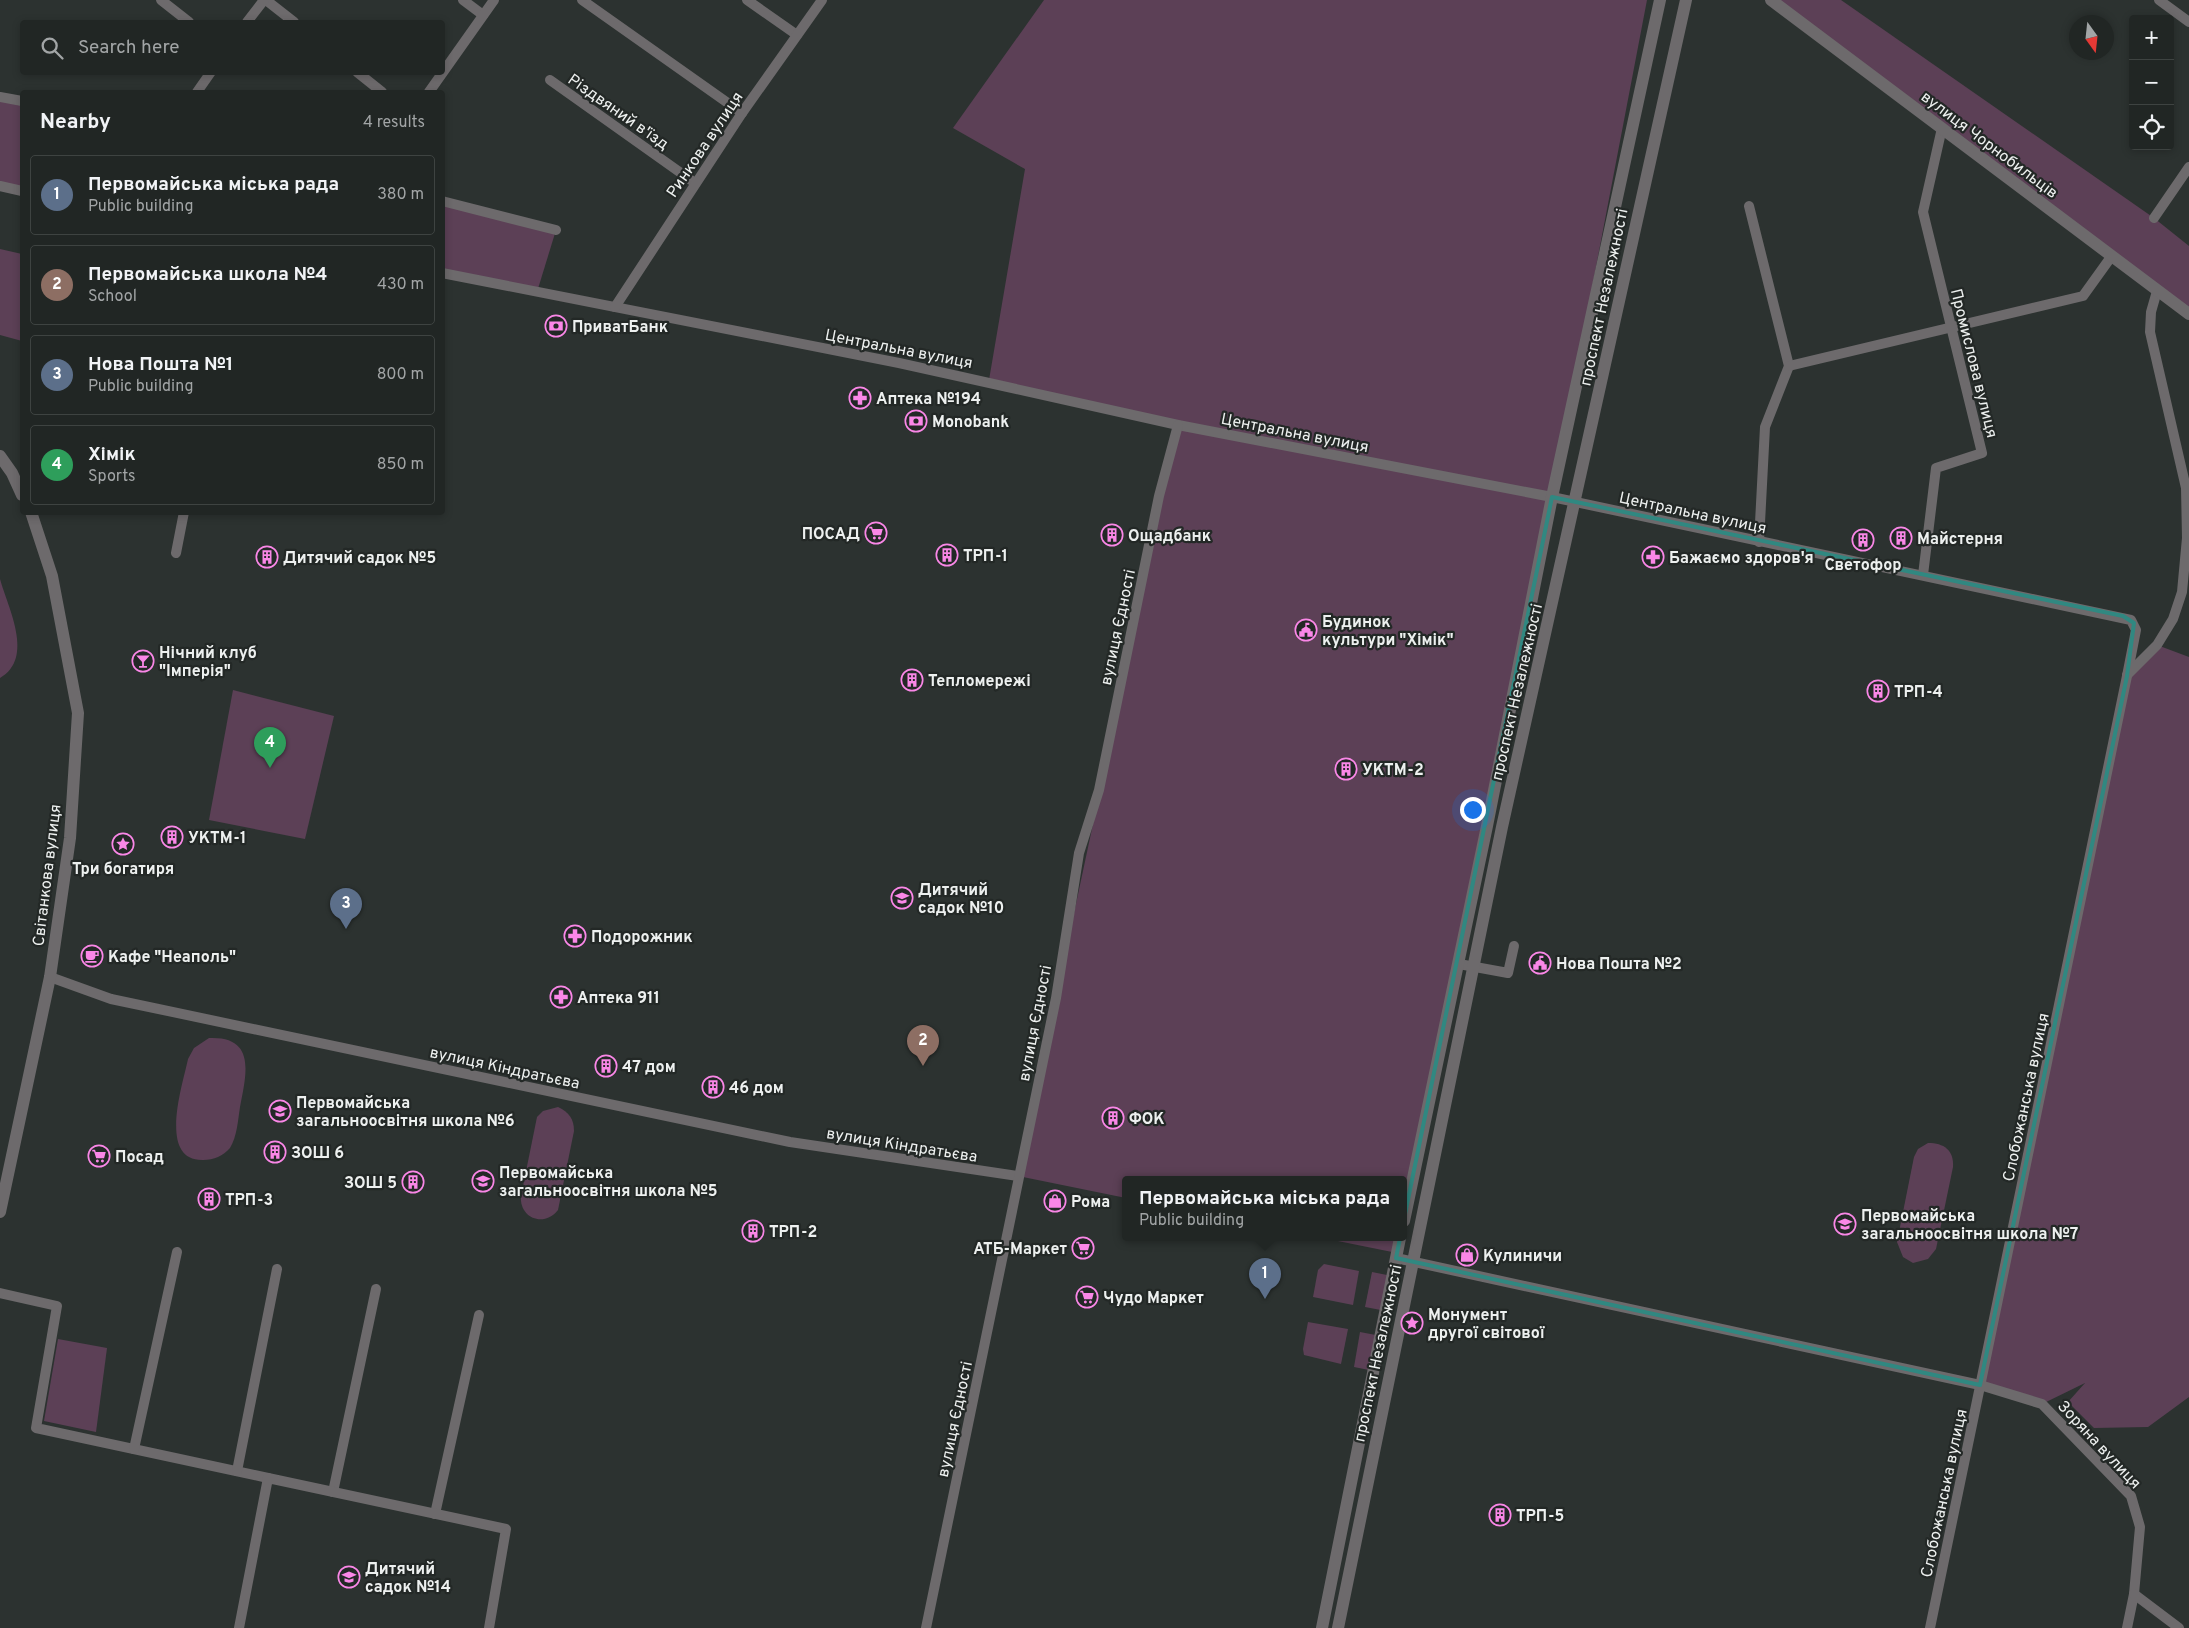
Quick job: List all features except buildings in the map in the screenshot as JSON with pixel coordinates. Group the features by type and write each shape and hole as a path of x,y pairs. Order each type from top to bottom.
{"street":[{"path":"161,0 186,20"},
{"path":"249,20 265,0 291,20"},
{"path":"463,0 483,15"},
{"path":"445,69 494,0"},
{"path":"582,0 742,113"},
{"path":"747,0 797,35"},
{"name":"Ринкова вулиця","path":"615,307 742,113 822,0"},
{"name":"проспект Незалежності","path":"1407,1207 1459,964 1552,497 1660,0"},
{"name":"проспект Незалежності","path":"1338,1628 1502,827 1576,502 1686,0"},
{"name":"вулиця Чорнобильців","path":"1771,0 2189,314"},
{"path":"2159,0 2189,22"},
{"path":"198,90 209,75"},
{"path":"361,75 380,90"},
{"path":"430,90 441,75"},
{"name":"Різдвяний в'їзд","path":"550,80 695,183"},
{"path":"0,96 20,101"},
{"name":"Промислова вулиця","path":"1923,575 1936,468 1982,453 1923,212 1942,128"},
{"path":"2154,218 2189,167"},
{"path":"0,186 20,191"},
{"path":"445,202 556,230"},
{"path":"1749,206 1789,366 1764,427 1759,542"},
{"path":"1789,366 2083,296 2111,257"},
{"name":"Центральна вулиця","path":"445,274 899,363 1178,425 1552,497 1759,542 2123,616 2131,620 2136,630"},
{"path":"2127,676 2156,645 2173,619 2182,592 2188,519 2182,468 2150,332 2151,312 2157,291"},
{"name":"вулиця Єдності","path":"926,1628 1056,998 1079,853 1099,790 1160,496 1178,425"},
{"path":"0,456 12,473 20,491"},
{"name":"Світанкова вулиця","path":"0,1212 50,977 70,838 78,713 52,576 32,515"},
{"path":"176,553 183,515"},
{"name":"Слобожанська вулиця","path":"1930,1628 2136,630"},
{"path":"1459,964 1508,972 1514,946"},
{"name":"вулиця Кіндратьєва","path":"50,977 111,999 774,1138 1018,1176"},
{"name":"проспект Незалежності","path":"1322,1628 1399,1241"},
{"path":"134,1449 177,1252"},
{"name":"Зоряна вулиця","path":"1396,1255 1413,1262 1980,1385 2042,1404 2131,1496 2140,1527 2134,1594 2127,1628"},
{"path":"237,1471 277,1269"},
{"path":"333,1492 376,1289"},
{"path":"0,1292 57,1306 36,1428 506,1529 489,1628"},
{"path":"435,1514 479,1315"},
{"path":"239,1628 268,1478"},
{"path":"2134,1594 2179,1628"}],"highlighted area":[{"path":"1552,497 2123,616 2134,623 2127,676 1980,1385 1396,1258"}],"shaded area":[{"path":"1044,0 1647,0 1552,497 1407,1205 1407,1176 1122,1176 1122,1197 1018,1176 1178,425 989,380 1025,169 953,128"},
{"path":"1771,0 1841,0 2154,218 2189,246 2189,314"},
{"path":"0,97 20,101 20,191 0,186"},
{"path":"445,202 556,230 537,292 445,273"},
{"path":"0,249 20,254 20,340 0,335"},
{"path":"0,579 13,618 17,646 16,658 10,669 0,678"},
{"path":"2157,645 2189,657 2189,1397 2148,1427 2094,1428 2068,1402 2085,1383 2042,1404 1980,1385 2127,676"},
{"path":"233,690 334,716 305,839 209,820"},
{"path":"209,1038 224,1039 235,1043 245,1060 245,1071 237,1128 232,1144 221,1155 203,1160 189,1157 181,1148 177,1135 176,1119 188,1059 194,1048"},
{"path":"558,1107 570,1116 574,1131 558,1210 546,1218 534,1218 524,1210 521,1204 521,1196 537,1117 543,1111"},
{"path":"1928,1143 1939,1144 1947,1149 1952,1156 1953,1167 1936,1249 1928,1259 1913,1263 1903,1257 1897,1242 1914,1157 1918,1149"},
{"path":"1338,1241 1399,1241 1397,1253"},
{"path":"1324,1264 1359,1271 1353,1305 1313,1297 1318,1270"},
{"path":"1372,1272 1392,1276 1386,1311 1365,1307"},
{"path":"1308,1322 1348,1329 1341,1364 1304,1355 1303,1349"},
{"path":"1360,1332 1381,1336 1374,1371 1354,1367"},
{"path":"58,1339 107,1348 96,1432 44,1421"}],"place":[{"name":"ПриватБанк","path":"556,326"},
{"name":"Аптека №194","path":"860,398"},
{"name":"Monobank","path":"916,421"},
{"name":"ПОСАД","path":"876,533"},
{"name":"Ощадбанк","path":"1112,535"},
{"name":"Майстерня","path":"1901,538"},
{"name":"Светофор","path":"1863,540"},
{"name":"ТРП-1","path":"947,555"},
{"name":"Дитячий садок №5","path":"267,557"},
{"name":"Бажаємо здоров'я","path":"1653,557"},
{"name":"Будинок культури \"Хімік\"","path":"1306,630"},
{"name":"Нічний клуб \"Імперія\"","path":"143,661"},
{"name":"Тепломережі","path":"912,680"},
{"name":"ТРП-4","path":"1878,691"},
{"name":"Хімік","path":"270,768"},
{"name":"УКТМ-2","path":"1346,769"},
{"name":"УКТМ-1","path":"172,837"},
{"name":"Три богатиря","path":"123,844"},
{"name":"Дитячий садок №10","path":"902,898"},
{"name":"Нова Пошта №1","path":"346,929"},
{"name":"Подорожник","path":"575,936"},
{"name":"Кафе \"Неаполь\"","path":"92,956"},
{"name":"Нова Пошта №2","path":"1540,963"},
{"name":"Аптека 911","path":"561,997"},
{"name":"47 дом","path":"606,1066"},
{"name":"Первомайська школа №4","path":"923,1066"},
{"name":"46 дом","path":"713,1087"},
{"name":"Первомайська загальноосвітня школа №6","path":"280,1111"},
{"name":"ФОК","path":"1113,1118"},
{"name":"ЗОШ 6","path":"275,1152"},
{"name":"Посад","path":"99,1156"},
{"name":"Первомайська загальноосвітня школа №5","path":"483,1181"},
{"name":"ЗОШ 5","path":"413,1182"},
{"name":"ТРП-3","path":"209,1199"},
{"name":"Рома","path":"1055,1201"},
{"name":"Первомайська загальноосвітня школа №7","path":"1845,1224"},
{"name":"ТРП-2","path":"753,1231"},
{"name":"АТБ-Маркет","path":"1083,1248"},
{"name":"Кулиничи","path":"1467,1255"},
{"name":"Чудо Маркет","path":"1087,1297"},
{"name":"Первомайська мiська рада","path":"1265,1299"},
{"name":"Монумент другої світової","path":"1412,1323"},
{"name":"ТРП-5","path":"1500,1515"},
{"name":"Дитячий садок №14","path":"349,1577"}]}
